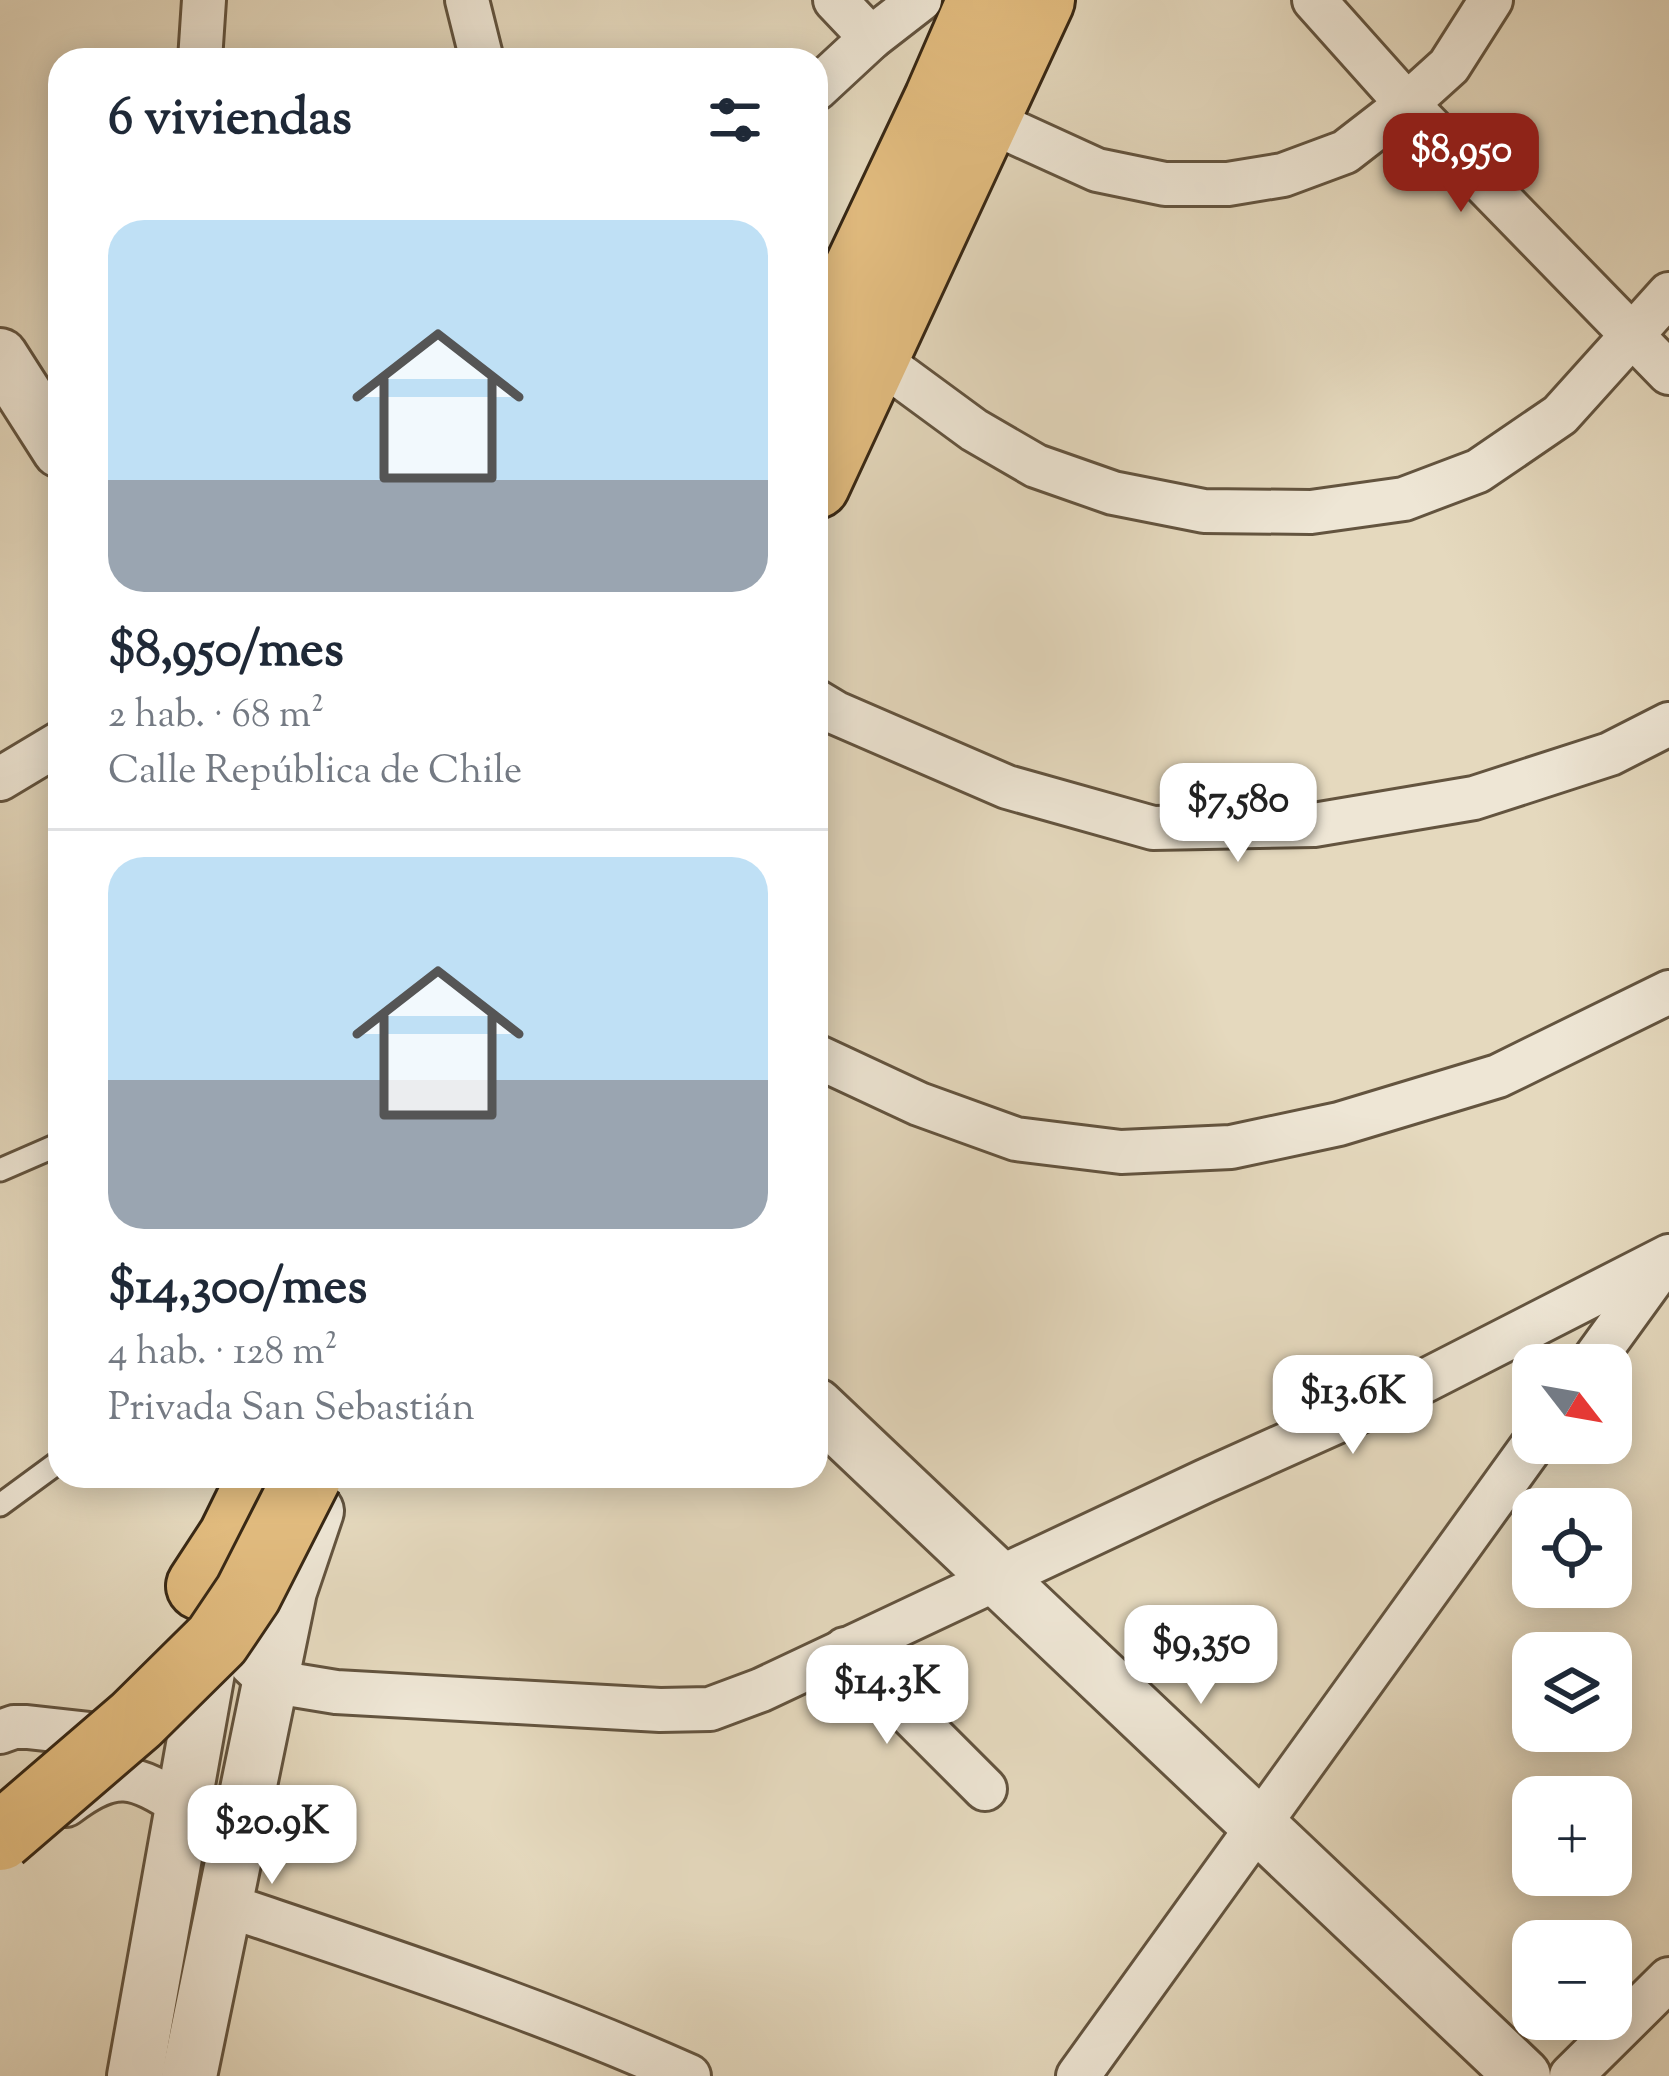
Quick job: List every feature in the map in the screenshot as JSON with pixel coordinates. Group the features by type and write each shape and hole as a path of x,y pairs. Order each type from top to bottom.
{"main road":[{"path":"828,434 846,357 938,99 982,0"},
{"path":"846,357 987,120 1041,0"},
{"path":"0,1781 93,1704 161,1636 216,1562 256,1488"},
{"path":"0,1837 136,1720 217,1640 248,1594 302,1488"}],"street":[{"path":"201,48 204,0"},
{"path":"467,0 479,48"},
{"path":"835,0 871,38"},
{"path":"828,77 920,0"},
{"path":"1314,0 1407,104 1669,374"},
{"path":"987,120 1097,170 1165,184 1228,184 1283,175 1345,152 1407,104 1448,66 1491,0"},
{"path":"846,357 1036,466 1113,494 1204,511 1311,512 1404,500 1478,471 1560,415 1669,293"},
{"path":"0,356 48,431"},
{"path":"828,708 1007,787 1153,828 1314,825 1474,798 1610,754 1669,724"},
{"path":"0,779 48,750"},
{"path":"828,1062 919,1104 1016,1139 1121,1152 1231,1147 1339,1124 1498,1076 1669,992"},
{"path":"1605,1344 1668,1257"},
{"path":"216,1562 234,1638 269,1681 336,1692 568,1707 710,1709 761,1690 1405,1391 1668,1257"},
{"path":"828,1417 1523,2076"},
{"path":"1078,2076 1519,1464"},
{"path":"189,2076 289,1591 326,1488"},
{"path":"136,2076 194,1739 216,1562"},
{"path":"845,1649 985,1790"},
{"path":"0,1732 27,1727 107,1738 194,1739"},
{"path":"0,1858 84,1791 105,1782 138,1780 183,1806"},
{"path":"223,1904 527,2009 688,2076"},
{"path":"1571,2076 1669,1979"}],"lane":[{"path":"0,1170 48,1149"},
{"path":"0,1505 48,1470"}]}
